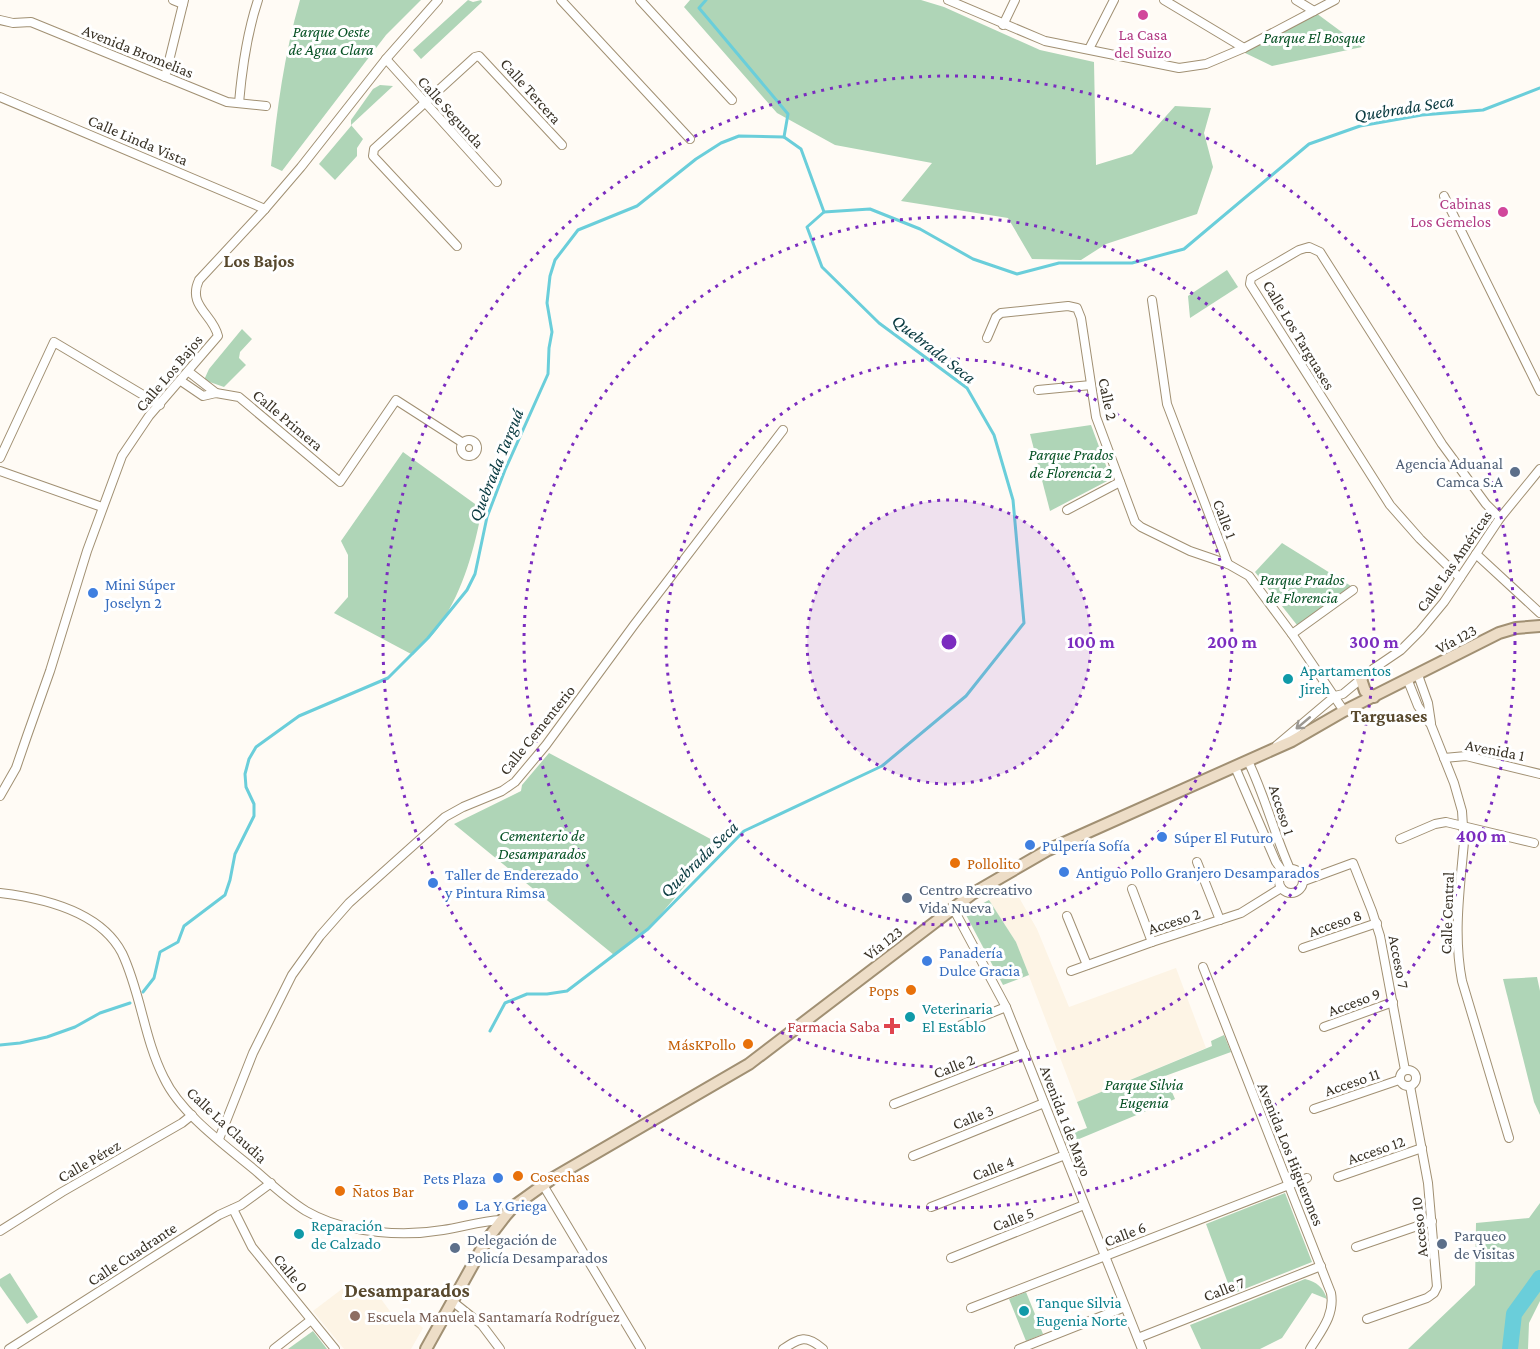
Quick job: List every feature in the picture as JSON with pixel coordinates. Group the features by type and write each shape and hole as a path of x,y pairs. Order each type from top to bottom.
{"main road":[{"name":"Vía 123","path":"426,1349 486,1241 514,1206 543,1185 749,1064 953,908 1048,850 1124,814 1292,741 1344,711 1408,681 1499,633 1516,628 1540,626"},
{"path":"1361,679 1365,692 1374,697"}],"street":[{"path":"165,77 183,2 173,0"},
{"path":"238,103 252,19 258,0"},
{"name":"Calle Los Bajos","path":"0,796 16,768 102,507 122,456 132,439 218,336 197,301 195,293 199,280 265,209 386,59 438,0"},
{"path":"561,0 690,139"},
{"path":"640,0 732,100"},
{"path":"948,0 1045,41 1179,68 1206,64 1244,48 1335,0"},
{"path":"1003,25 1016,0"},
{"path":"1089,49 1114,0"},
{"path":"1164,0 1244,48"},
{"path":"1296,0 1314,11"},
{"name":"Avenida Bromelias","path":"0,20 13,23 31,22 227,102 266,106"},
{"name":"Calle Tercera","path":"423,102 479,56 562,145"},
{"name":"Calle Segunda","path":"386,59 497,182"},
{"name":"Calle Linda Vista","path":"0,97 265,209"},
{"path":"423,102 372,152 373,156 457,246"},
{"path":"1444,196 1540,391"},
{"name":"Calle Los Targuases","path":"1460,578 1420,539 1390,505 1250,284 1251,278 1299,250 1309,247 1320,252 1442,444 1486,504 1500,518"},
{"name":"Calle 1","path":"1152,300 1167,404 1228,564 1249,576 1344,711"},
{"name":"Calle 2","path":"987,339 996,317 1001,313 1068,306 1077,308 1081,318 1096,417 1135,522 1190,551 1228,564"},
{"path":"0,458 54,342 160,405"},
{"path":"189,372 216,393"},
{"name":"Calle Primera","path":"181,381 203,396 216,393 239,397 340,482 396,400 463,443"},
{"path":"1038,390 1091,385"},
{"name":"Calle Cementerio","path":"219,1139 253,1053 277,1004 292,975 320,936 349,903 445,817 502,791 514,782 546,745 634,625 783,430"},
{"name":"Calle Las Américas","path":"1271,750 1335,696 1343,694 1401,650 1420,631 1460,578 1500,518 1540,469"},
{"path":"0,471 102,507"},
{"path":"1067,510 1120,482"},
{"path":"1476,554 1540,613"},
{"path":"1292,634 1353,590"},
{"name":"Calle Central","path":"1418,675 1428,703 1431,725"},
{"name":"Calle Central","path":"1408,681 1418,706 1431,725 1459,797 1464,825 1457,942 1458,962 1509,1138"},
{"name":"Avenida 1","path":"1444,758 1466,756 1540,774"},
{"name":"Acceso 1","path":"1248,761 1268,807 1286,870"},
{"name":"Acceso 1","path":"1235,767 1264,836 1286,870"},
{"path":"1244,789 1258,782"},
{"path":"1400,839 1435,824 1446,822 1534,843"},
{"path":"1264,836 1273,831"},
{"path":"1197,862 1220,920"},
{"name":"Acceso 7","path":"1304,881 1353,863 1377,923 1405,1070"},
{"path":"1286,870 1298,871 1304,881 1302,888 1295,893 1287,893 1281,888 1279,882 1286,870"},
{"name":"Acceso 2","path":"1071,971 1241,914 1281,888"},
{"path":"1132,889 1152,942"},
{"name":"Calle La Claudia","path":"0,893 44,900 63,907 96,925 110,937 127,967 152,1048 169,1088 192,1115 304,1210 320,1218 354,1228 380,1232 413,1233 501,1220"},
{"name":"Avenida 1 de Mayo","path":"953,908 1006,1007 1142,1349"},
{"path":"1067,916 1086,966"},
{"name":"Acceso 8","path":"1303,948 1377,923"},
{"name":"Avenida Los Higuerones","path":"1203,967 1331,1293 1330,1317 1310,1349"},
{"name":"Acceso 9","path":"1324,1027 1393,1002"},
{"path":"954,1028 1006,1007"},
{"name":"Calle 2","path":"894,1104 1025,1053"},
{"path":"1405,1070 1410,1070 1416,1076 1414,1083 1410,1086 1402,1085 1399,1080 1405,1070"},
{"name":"Acceso 11","path":"1314,1109 1399,1080"},
{"name":"Acceso 10","path":"1367,1319 1427,1298 1434,1293 1438,1281 1422,1148 1410,1086"},
{"name":"Calle 3","path":"912,1156 1044,1103"},
{"name":"Calle Pérez","path":"0,1231 62,1192 182,1124 192,1115"},
{"name":"Acceso 12","path":"1338,1177 1422,1148"},
{"name":"Calle 4","path":"930,1207 1065,1155"},
{"name":"Calle 6","path":"970,1308 1307,1178"},
{"name":"Calle Cuadrante","path":"9,1349 271,1184"},
{"path":"543,1185 641,1349"},
{"name":"Calle 5","path":"951,1258 1084,1205"},
{"name":"Calle 0","path":"233,1209 252,1247 334,1349"},
{"path":"1356,1247 1432,1221"},
{"name":"Calle 7","path":"1138,1338 1321,1266"},
{"path":"452,1301 482,1324 500,1349"},
{"path":"1019,1349 1125,1307"},
{"path":"274,1349 311,1320"},
{"path":"783,1349 805,1338 814,1341 823,1349"}],"shaded area":[{"path":"1013,887 1037,929 1069,1007 1176,968 1206,1048 1077,1102 1016,942 989,900"},
{"name":"Escuela Manuela Santamaría Rodríguez","path":"346,1286 352,1293 373,1288 400,1325 414,1320 423,1328 411,1349 344,1349 313,1311"}],"green space":[{"name":"Parque Oeste de Agua Clara","path":"300,0 421,0 386,35 282,171 271,166 282,82"},
{"path":"468,0 473,2 481,0 482,2 421,59 413,50"},
{"path":"690,0 921,0 944,7 1040,50 1094,62 1096,165 1132,154 1175,106 1211,108 1204,133 1213,167 1197,214 1106,244 1081,260 1032,259 1008,218 901,201 932,163 835,145 777,113 684,7"},
{"name":"Parque El Bosque","path":"1316,13 1362,47 1272,66 1241,51"},
{"path":"380,85 393,86 351,125 351,120 373,89"},
{"path":"351,125 363,139 357,148 357,156 335,180 319,164"},
{"path":"1227,270 1238,287 1190,318 1188,296"},
{"path":"242,329 252,339 240,352 239,358 246,365 224,387 204,380 209,369"},
{"name":"Parque Prados de Florencia 2","path":"1091,425 1111,479 1050,511 1030,434"},
{"path":"403,452 482,509 472,554 456,596 438,627 413,655 334,613 348,597 348,555 341,541"},
{"name":"Parque Prados de Florencia","path":"1282,543 1351,586 1297,625 1255,572"},
{"name":"Cementerio de Desamparados","path":"549,753 720,844 651,926 614,955 454,824 521,791 522,785"},
{"path":"989,900 1016,942 1029,975 1003,985 965,913"},
{"path":"1537,977 1540,991 1540,1115 1534,1102 1503,979"},
{"name":"Parque Silvia Eugenia","path":"1224,1035 1231,1052 1165,1076 1175,1099 1067,1144 1064,1136 1087,1128 1077,1102 1212,1046 1211,1041"},
{"path":"1285,1193 1312,1262 1232,1294 1206,1224"},
{"path":"1540,1203 1540,1301 1529,1323 1528,1349 1408,1349 1475,1285 1476,1223 1529,1218"},
{"path":"10,1273 38,1317 27,1324 0,1286 0,1279"},
{"path":"1305,1279 1319,1286 1327,1299 1312,1293 1282,1338 1260,1349 1201,1349 1190,1325"},
{"path":"1026,1292 1043,1334 1026,1341 1009,1299"},
{"path":"313,1331 327,1349 288,1349"}],"waterway":[{"path":"706,0 699,8 788,114 784,137"},
{"name":"Quebrada Seca","path":"490,1031 505,1003 527,994 567,991 648,929 744,831 882,766 966,696 1024,623 1013,500 994,435 967,388 879,323 822,267 807,227 824,212 870,209 920,229 973,259 1017,274 1059,263 1132,263 1184,249 1309,144 1360,126 1422,115 1483,110 1540,88"},
{"name":"Quebrada Targuá","path":"143,992 154,978 160,952 178,942 184,926 225,895 235,854 254,816 254,804 246,787 245,774 249,759 256,747 299,716 388,678 428,638 467,590 475,574 487,517 505,470 548,374 552,332 547,303 550,276 555,260 578,230 637,206 696,159 721,143 739,136 784,137 801,149 824,212"},
{"name":"Quebrada Targuá","path":"0,1045 47,1037 75,1027 100,1013 130,1003"},
{"path":"1510,1349 1514,1314 1540,1278"}],"place":[{"name":"La Casa del Suizo","path":"1143,15"},
{"name":"Cabinas Los Gemelos","path":"1503,212"},
{"name":"Agencia Aduanal Camca S.A","path":"1515,472"},
{"name":"Mini Súper Joselyn 2","path":"93,593"},
{"name":"Apartamentos Jireh","path":"1288,679"},
{"name":"Súper El Futuro","path":"1162,837"},
{"name":"Pulpería Sofía","path":"1030,845"},
{"name":"Pollolito","path":"955,863"},
{"name":"Antiguo Pollo Granjero Desamparados","path":"1064,872"},
{"name":"Taller de Enderezado y Pintura Rimsa","path":"433,883"},
{"name":"Centro Recreativo Vida Nueva","path":"907,898"},
{"name":"Panadería Dulce Gracia","path":"927,961"},
{"name":"Pops","path":"911,990"},
{"name":"Veterinaria El Establo","path":"910,1017"},
{"name":"Farmacia Saba","path":"892,1026"},
{"name":"MásKPollo","path":"748,1044"},
{"name":"Cosechas","path":"518,1176"},
{"name":"Pets Plaza","path":"498,1178"},
{"name":"Ñatos Bar","path":"340,1191"},
{"name":"La Y Griega","path":"463,1205"},
{"name":"Reparación de Calzado","path":"299,1234"},
{"name":"Parqueo de Visitas","path":"1442,1244"},
{"name":"Delegación de Policía Desamparados","path":"455,1248"},
{"name":"Tanque Silvia Eugenia Norte","path":"1024,1311"},
{"name":"Escuela Manuela Santamaría Rodríguez","path":"355,1316"}],"district":[{"name":"Los Bajos","path":"259,261"},
{"name":"Targuases","path":"1389,716"},
{"name":"Desamparados","path":"407,1290"}]}
